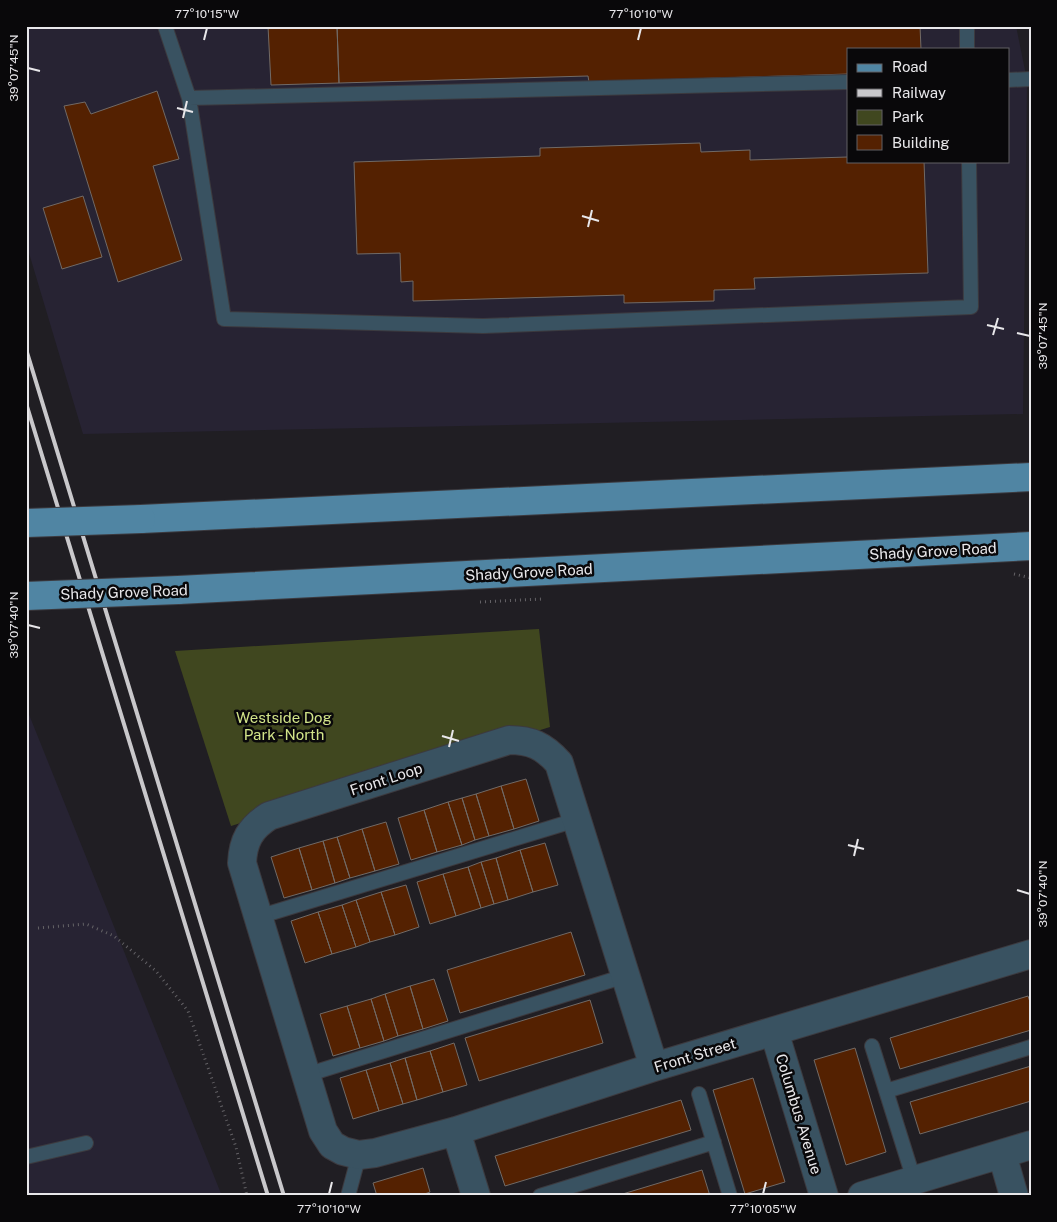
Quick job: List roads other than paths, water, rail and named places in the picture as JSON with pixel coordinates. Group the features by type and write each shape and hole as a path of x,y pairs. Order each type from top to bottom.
{"main road":[{"path":"26,523 1031,478"},
{"name":"Shady Grove Road","path":"26,596 178,590 1031,546"}],"street":[{"name":"Front Loop","path":"359,1155 343,1151 332,1145 323,1131 242,863 243,847 256,824 269,816 509,740 523,740 538,744 549,751 559,764 654,1067"},
{"name":"Front Street","path":"359,1155 374,1153 456,1131 654,1067 1031,954"},
{"name":"Columbus Avenue","path":"774,1031 824,1196"},
{"path":"456,1131 476,1196"},
{"path":"862,1196 1031,1145"},
{"path":"1002,1154 1014,1196"}],"lane":[{"path":"165,26 189,98 224,319 483,326 971,307 970,162"},
{"path":"967,26 968,48"},
{"path":"1010,80 1031,80"},
{"path":"189,98 847,82"},
{"path":"258,917 576,820"},
{"path":"306,1075 625,976"},
{"path":"872,1046 914,1180"},
{"path":"886,1091 1031,1047"},
{"path":"699,1094 730,1196"},
{"path":"540,1196 714,1142"},
{"path":"26,1157 86,1143"},
{"path":"348,1196 359,1155"}],"railway":[{"path":"26,349 284,1196"},
{"path":"26,403 268,1196"}],"park label":[{"name":"Westside Dog Park - North","path":"284,726"}]}
